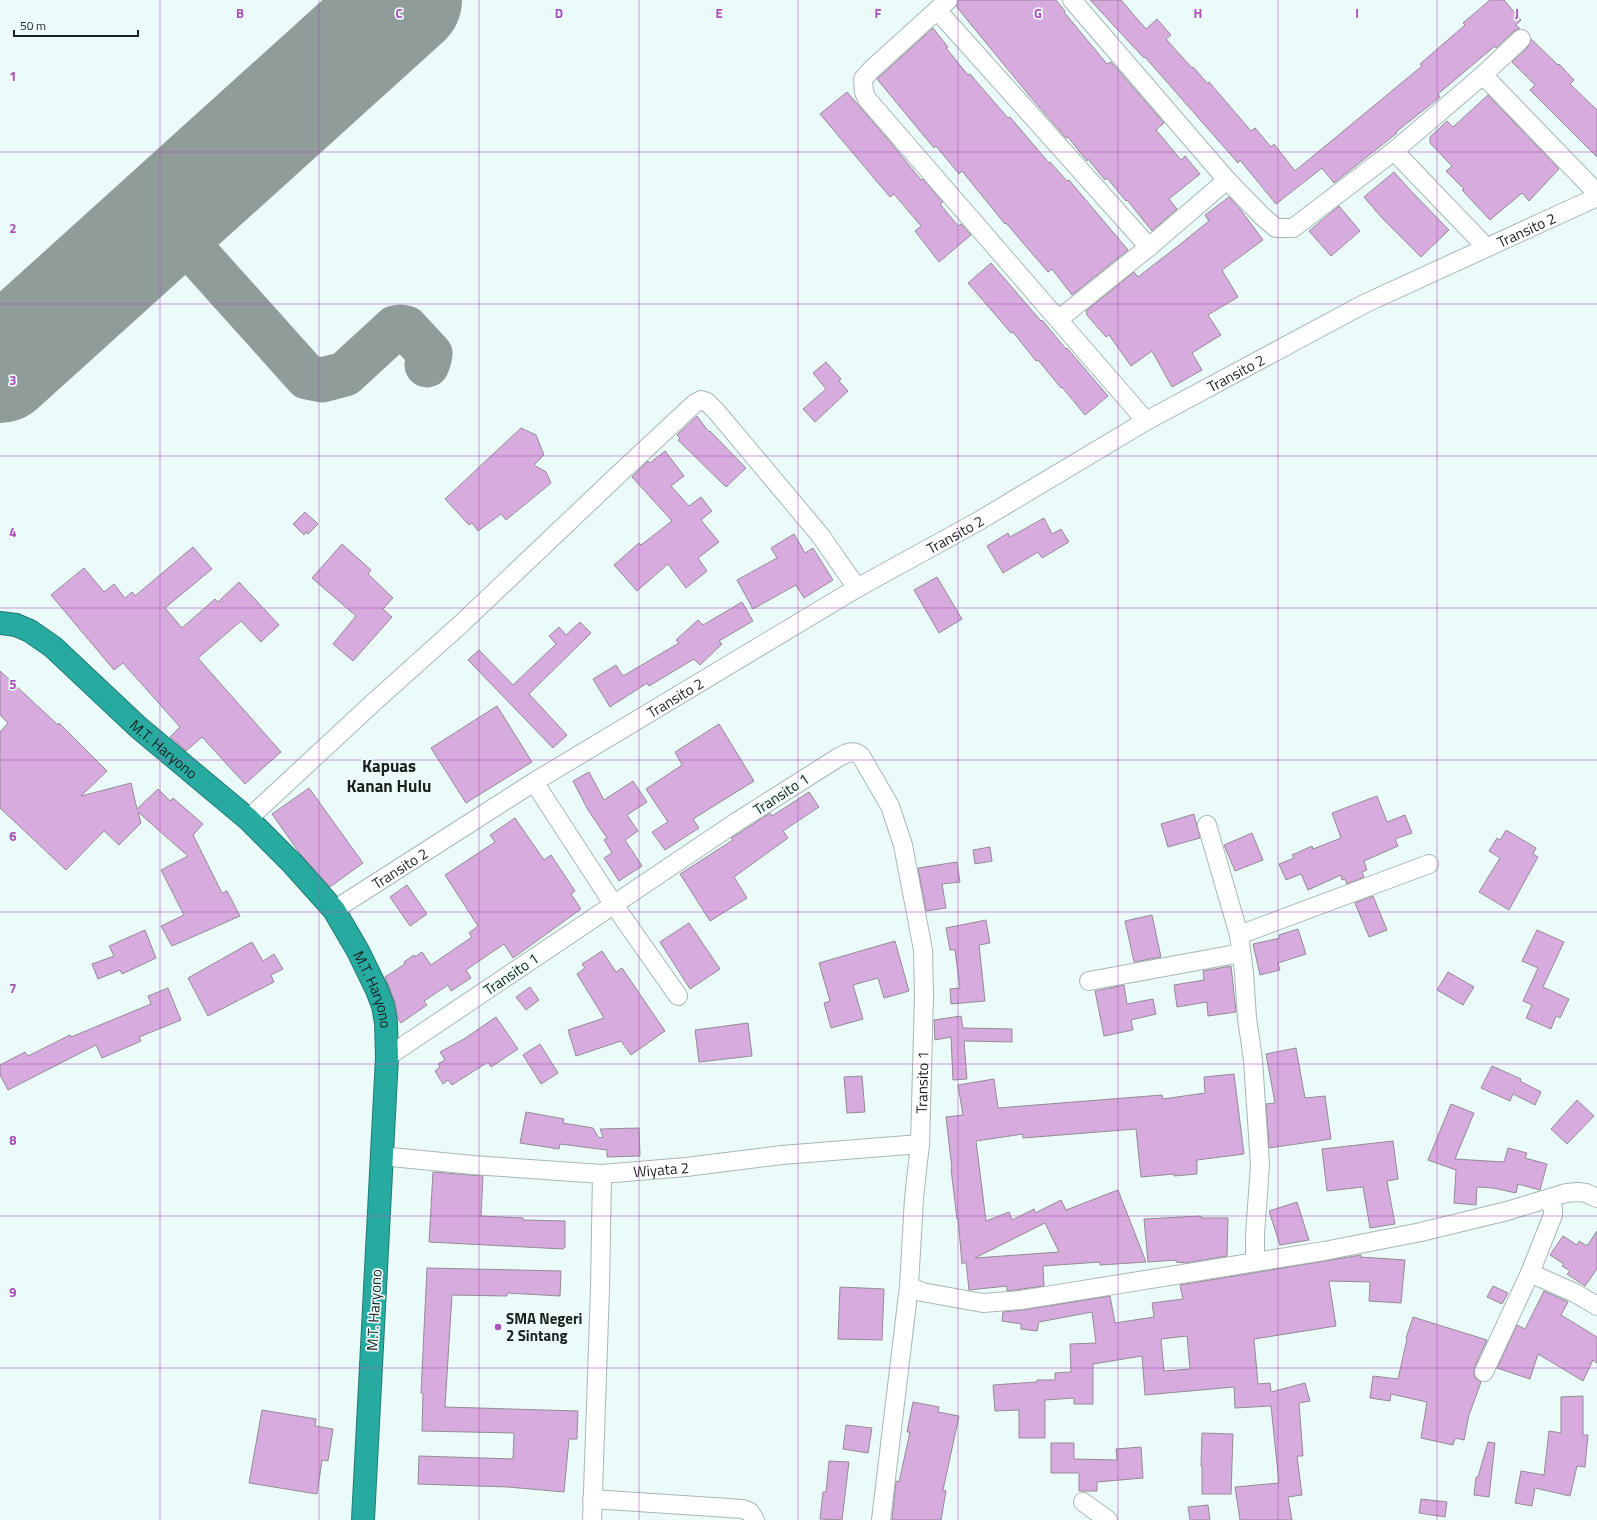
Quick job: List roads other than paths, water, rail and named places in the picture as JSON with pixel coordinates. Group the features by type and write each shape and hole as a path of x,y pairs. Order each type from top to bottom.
{"highway":[{"name":"M.T. Haryono","path":"0,623 16,625 30,631 53,647 138,727 248,819 292,863 334,910 358,951 377,990 383,1006 386,1023 387,1057 363,1520"}],"street":[{"path":"1072,0 1227,180 1263,217 1276,228 1293,228 1394,151 1483,75 1521,39"},
{"path":"1146,421 867,99 864,92 863,79 942,5 1149,247"},
{"path":"1483,75 1597,193"},
{"path":"1394,151 1486,247"},
{"path":"1059,319 1149,247 1227,180"},
{"name":"Transito 2","path":"334,910 534,782 857,588 977,522 1146,421 1364,304 1597,197"},
{"path":"248,819 374,702 461,624 626,466 694,404 701,400 707,402 716,411 791,500 820,535 857,588"},
{"name":"Transito 1","path":"387,1057 738,821 825,766 851,752 856,752 861,756 883,792 893,813 903,845 923,950 924,996 920,1144"},
{"path":"534,782 614,905 678,996"},
{"path":"1207,825 1239,935 1253,1060 1260,1165 1255,1235 1255,1261"},
{"path":"1239,935 1429,864"},
{"path":"1089,981 1241,953"},
{"path":"881,1520 910,1286 911,1237 920,1144"},
{"name":"Wiyata 2","path":"381,1156 473,1165 602,1174 686,1167 782,1155 920,1144"},
{"path":"592,1520 600,1289 602,1174"},
{"path":"910,1286 922,1292 983,1303 997,1302 1179,1275 1255,1261 1324,1251 1421,1232 1507,1211 1566,1193 1586,1193 1597,1198"},
{"path":"1484,1372 1530,1273 1553,1215 1553,1209 1548,1199"},
{"path":"1530,1273 1575,1293 1597,1306"},
{"path":"592,1499 743,1510 750,1512 755,1520"},
{"path":"1083,1502 1108,1520"}],"place":[{"name":"SMA Negeri 2 Sintang","path":"498,1327"}],"district":[{"name":"Kapuas Kanan Hulu","path":"389,776"}]}
